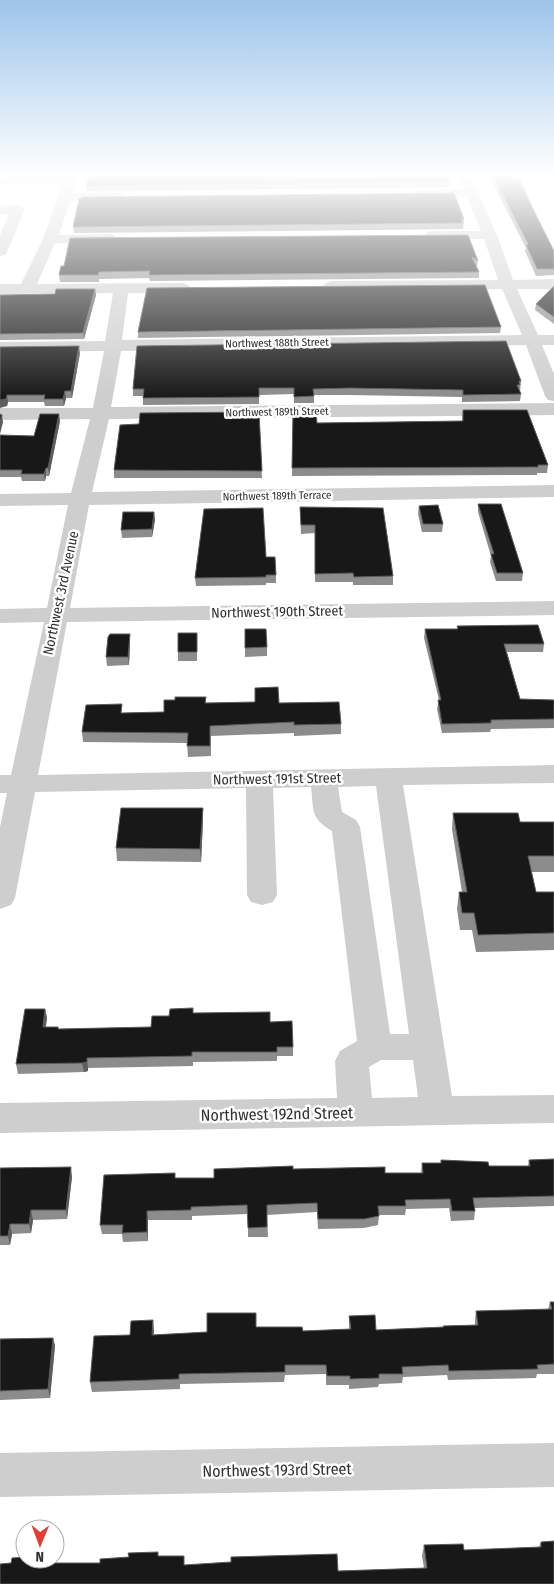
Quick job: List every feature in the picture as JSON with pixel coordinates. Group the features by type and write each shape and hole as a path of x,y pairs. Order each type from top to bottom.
{"street":[{"path":"28,289 45,250"},
{"path":"495,250 507,284 554,396"},
{"path":"319,286 554,284"},
{"path":"0,289 200,288"},
{"name":"Northwest 3rd Avenue","path":"0,898 11,784 56,616 80,499 101,413 121,289"},
{"name":"Northwest 188th Street","path":"0,347 554,340"},
{"name":"Northwest 189th Street","path":"0,414 554,409"},
{"name":"Northwest 189th Terrace","path":"0,500 554,490"},
{"name":"Northwest 190th Street","path":"0,616 554,608"},
{"name":"Northwest 191st Street","path":"11,784 554,774"},
{"path":"388,777 436,1111"},
{"path":"323,778 329,817 346,827 375,1047"},
{"path":"258,780 262,895"},
{"path":"354,1112 352,1061 375,1047 428,1047"},
{"name":"Northwest 192nd Street","path":"0,1118 554,1109"},
{"name":"Northwest 193rd Street","path":"0,1475 554,1465"}],"building":[{"path":"67,250 474,250 478,261 472,257 479,272 149,275 150,271 99,272 98,275 59,275 61,266 64,266"},
{"path":"528,250 553,250 554,269 537,269"},
{"path":"485,285 501,327 138,332 147,288"},
{"path":"554,286 554,317 536,304"},
{"path":"56,289 95,289 83,333 0,334 0,295 55,294"},
{"path":"506,341 521,381 519,381 520,385 517,385 521,394 463,395 463,390 350,388 313,389 314,396 294,397 294,388 259,388 259,397 143,398 144,389 133,389 137,346"},
{"path":"79,346 71,391 65,391 63,399 44,399 45,395 7,395 6,399 0,400 0,347"},
{"path":"463,410 527,410 548,465 538,465 538,467 292,468 293,412 316,412 317,423 463,421"},
{"path":"259,412 262,471 114,470 120,425 139,424 140,413"},
{"path":"40,414 59,414 48,468 46,468 44,474 21,474 22,470 0,470 0,435 34,436"},
{"path":"478,504 501,504 523,573 497,573 491,554 494,554"},
{"path":"438,505 443,524 423,524 419,506"},
{"path":"300,507 383,508 393,576 354,577 353,573 315,574 315,525 301,525"},
{"path":"263,508 266,557 275,557 276,575 266,575 266,577 195,578 204,509"},
{"path":"123,512 154,512 152,529 121,530"},
{"path":"538,625 544,644 504,644 520,699 554,700 554,719 491,720 491,723 442,724 438,700 441,700 425,629 458,629 457,626"},
{"path":"245,629 266,629 267,647 245,648"},
{"path":"178,633 197,633 197,652 178,652"},
{"path":"110,634 130,634 128,657 106,657"},
{"path":"278,687 279,703 339,702 341,724 294,725 294,722 210,726 210,746 187,746 188,733 82,732 86,705 122,704 121,713 164,712 164,700 175,700 175,697 206,697 205,703 255,702 255,688"},
{"path":"121,808 203,808 200,849 116,848"},
{"path":"453,813 518,813 520,822 554,822 554,856 528,856 536,892 554,892 554,933 478,935 474,913 462,913 459,892 467,892"},
{"path":"193,1008 193,1013 270,1012 270,1022 292,1021 293,1047 277,1047 277,1052 192,1052 192,1056 87,1058 87,1062 82,1063 16,1064 25,1009 45,1009 43,1027 58,1027 58,1029 151,1027 152,1016 169,1016 170,1009"},
{"path":"554,1159 554,1196 473,1198 475,1211 452,1211 450,1199 405,1200 406,1206 378,1206 379,1216 364,1219 318,1219 317,1203 267,1205 267,1227 248,1228 247,1205 191,1207 191,1210 147,1211 147,1232 122,1233 123,1225 100,1225 104,1175 175,1173 175,1178 214,1178 214,1169 293,1166 293,1169 385,1167 385,1173 423,1173 422,1163 441,1163 441,1160 488,1162 489,1166 530,1166 529,1160"},
{"path":"71,1167 66,1210 31,1210 29,1224 10,1224 8,1236 0,1236 0,1168"},
{"path":"550,1302 554,1302 554,1364 537,1365 538,1369 449,1371 448,1365 402,1367 403,1374 379,1374 379,1378 350,1379 350,1376 327,1376 326,1365 285,1365 285,1372 179,1374 179,1379 90,1382 94,1336 130,1335 131,1321 153,1320 152,1335 207,1332 207,1313 256,1313 256,1327 302,1327 303,1331 351,1329 349,1316 375,1315 376,1330 444,1327 478,1325 476,1311 552,1309"},
{"path":"53,1338 48,1389 0,1391 0,1339"},
{"path":"554,1541 554,1584 0,1584 0,1564 11,1563 12,1558 15,1558 15,1569 65,1569 65,1563 100,1563 100,1559 129,1557 128,1553 158,1552 158,1556 184,1556 184,1565 231,1562 231,1557 337,1554 338,1571 427,1568 424,1545 463,1544 464,1550 541,1547 541,1542"}]}
